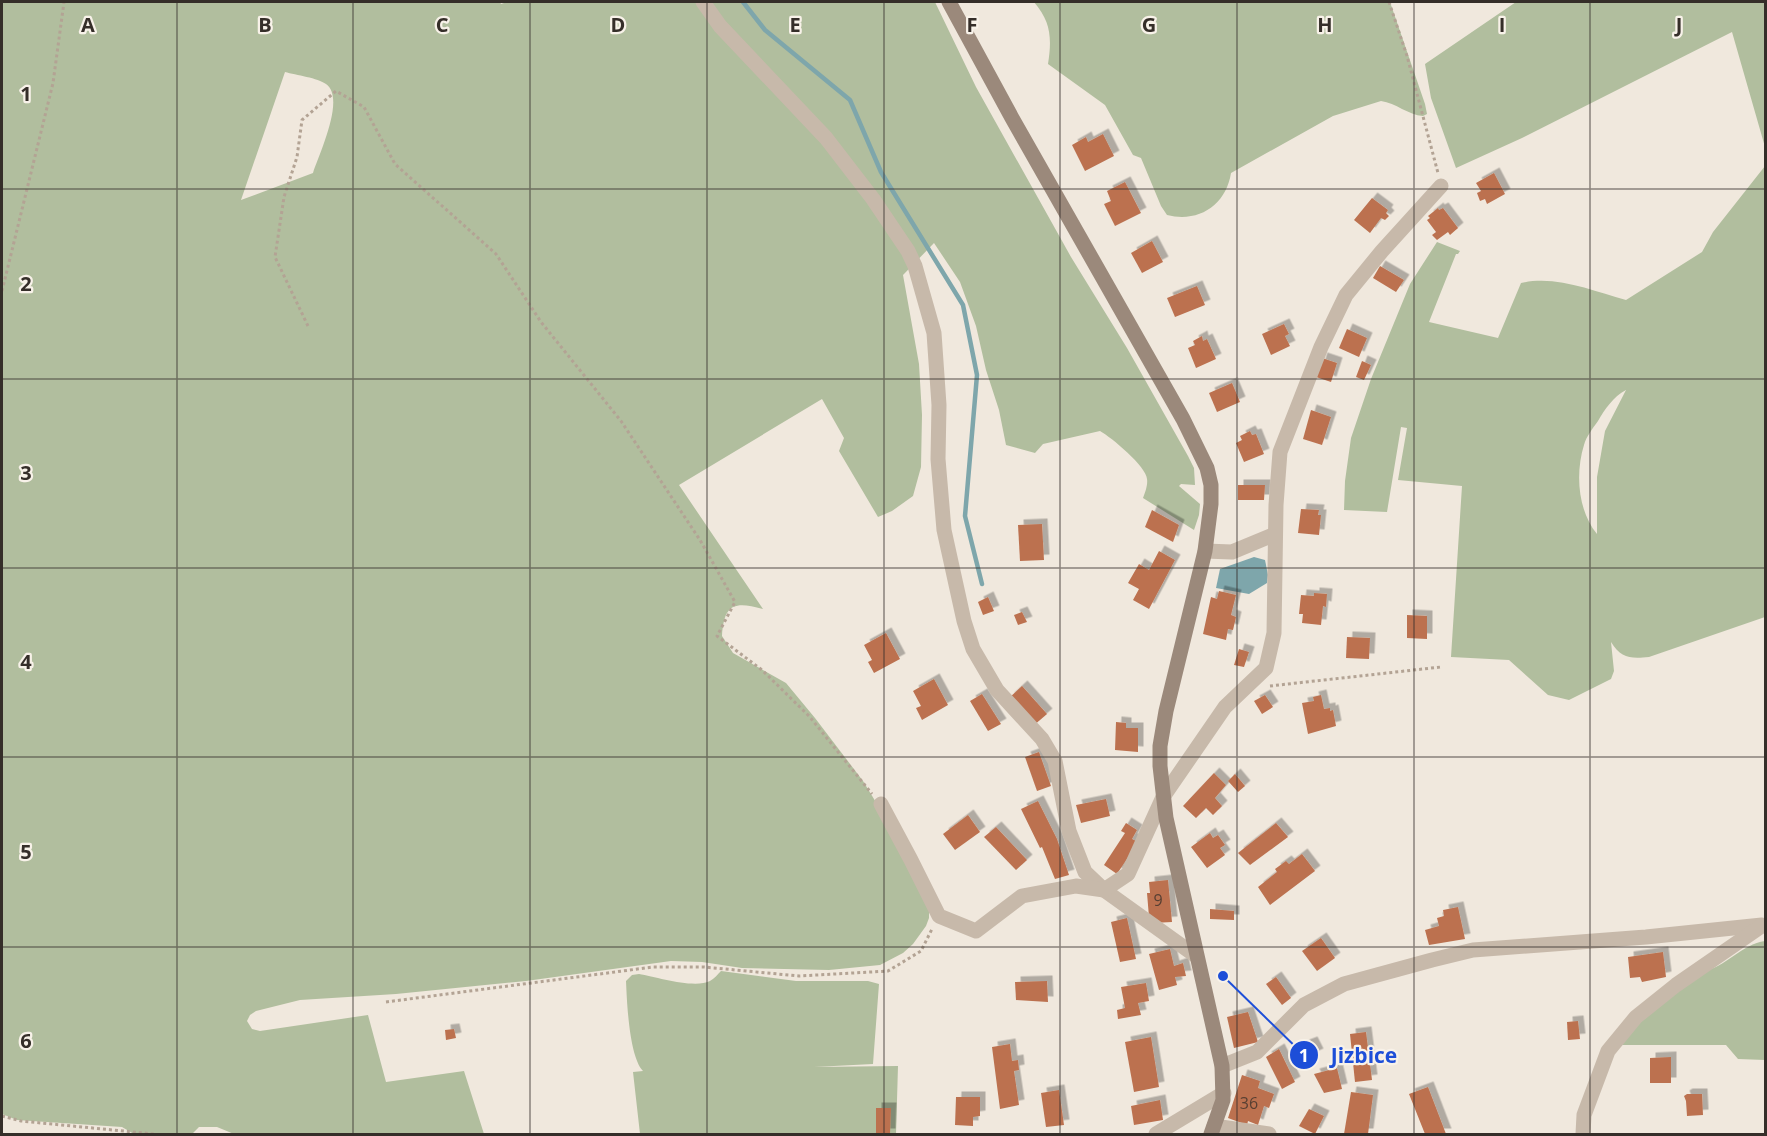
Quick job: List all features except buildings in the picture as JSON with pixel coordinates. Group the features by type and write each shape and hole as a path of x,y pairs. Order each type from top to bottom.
{"street":[{"path":"703,2 720,26 826,138 852,170 908,251 915,266 934,333 939,405 938,459 944,530 964,621 973,650 997,690 1023,721 1042,739 1055,761 1069,831 1085,872 1104,890 1196,956"},
{"path":"948,2 1201,453 1207,468 1212,496 1205,551 1184,629 1162,733 1160,755 1163,797 1196,956 1222,1066 1224,1093 1213,1130 1269,1134"},
{"path":"881,804 939,916 976,932 1022,896 1076,886 1104,890 1128,874 1163,797 1225,707 1266,668 1274,633 1275,534 1280,452 1321,347 1346,295 1441,186"},
{"path":"1205,551 1232,552 1275,534"},
{"path":"1222,1066 1257,1052 1304,1005 1344,984 1432,960 1473,950 1646,937 1762,925 1676,985 1636,1017 1608,1051 1584,1115 1583,1134"},
{"path":"1156,1134 1224,1093"}],"path":[{"path":"2,291 53,83 64,2"},
{"path":"1389,2 1407,56 1441,186"},
{"path":"308,326 275,257 284,197 297,157 302,120 336,91 364,107 395,164 496,254 541,322 621,421 700,540 735,602 717,636 762,670 809,716 881,804"},
{"path":"1244,689 1440,668"},
{"path":"386,1002 653,967 704,967 799,976 888,971 921,951 939,916"},
{"path":"2,1116 21,1121 153,1134"}],"green space":[{"path":"2,2 500,2 501,4 507,2 935,2 976,87 1071,257 1127,348 1188,456 1194,468 1195,485 1181,484 1179,486 1200,504 1194,530 1143,498 1147,479 1141,467 1128,453 1100,431 1043,444 1035,453 1006,445 976,326 960,282 934,243 903,275 919,364 922,415 921,467 913,496 892,511 878,517 839,451 844,438 822,399 679,485 763,609 745,605 732,608 725,617 722,636 733,653 786,683 863,781 902,845 929,903 929,918 926,926 913,944 903,953 880,965 829,970 742,968 702,962 671,961 526,981 396,994 300,1000 256,1011 247,1021 252,1029 260,1031 368,1015 386,1082 464,1071 484,1134 234,1134 217,1127 199,1127 192,1134 134,1134 122,1127 17,1120 2,1114","holes":["285,72 322,82 331,91 332,113 325,140 313,173 241,200"]},
{"path":"1034,2 1390,2 1427,114 1418,115 1381,101 1333,116 1231,173 1223,194 1209,209 1190,216 1167,215 1141,158 1133,155 1105,105 1048,64 1049,31 1044,16"},
{"path":"1516,2 1765,2 1765,147 1732,32 1522,138 1456,168 1431,98 1425,64"},
{"path":"1765,166 1765,617 1649,657 1627,656 1618,651 1611,642 1614,671 1611,679 1569,700 1548,695 1509,660 1451,657 1462,486 1398,480 1407,428 1401,427 1387,512 1344,510 1345,481 1351,438 1371,379 1410,284 1437,242 1460,251 1456,254 1429,322 1498,338 1521,283 1561,282 1626,300 1702,252 1713,232","holes":["1626,390 1605,431 1597,477 1597,534 1582,503 1579,480 1581,456 1586,439 1604,412 1613,400"]},
{"path":"1765,941 1765,1060 1738,1059 1726,1045 1618,1045 1637,1025 1702,972 1719,965 1749,946"},
{"path":"721,971 796,981 868,981 879,984 873,1064 814,1067 898,1066 896,1134 640,1134 633,1072 643,1071 638,1064 632,1041 626,981 632,975 639,974 695,984 711,980"}],"water":[{"path":"1254,557 1265,560 1267,583 1249,594 1216,588 1220,569"}],"waterway":[{"path":"743,2 765,30 850,100 881,172 963,305 977,375 965,516 982,584"}],"place":[{"name":"Jizbice","path":"1223,976"}]}
